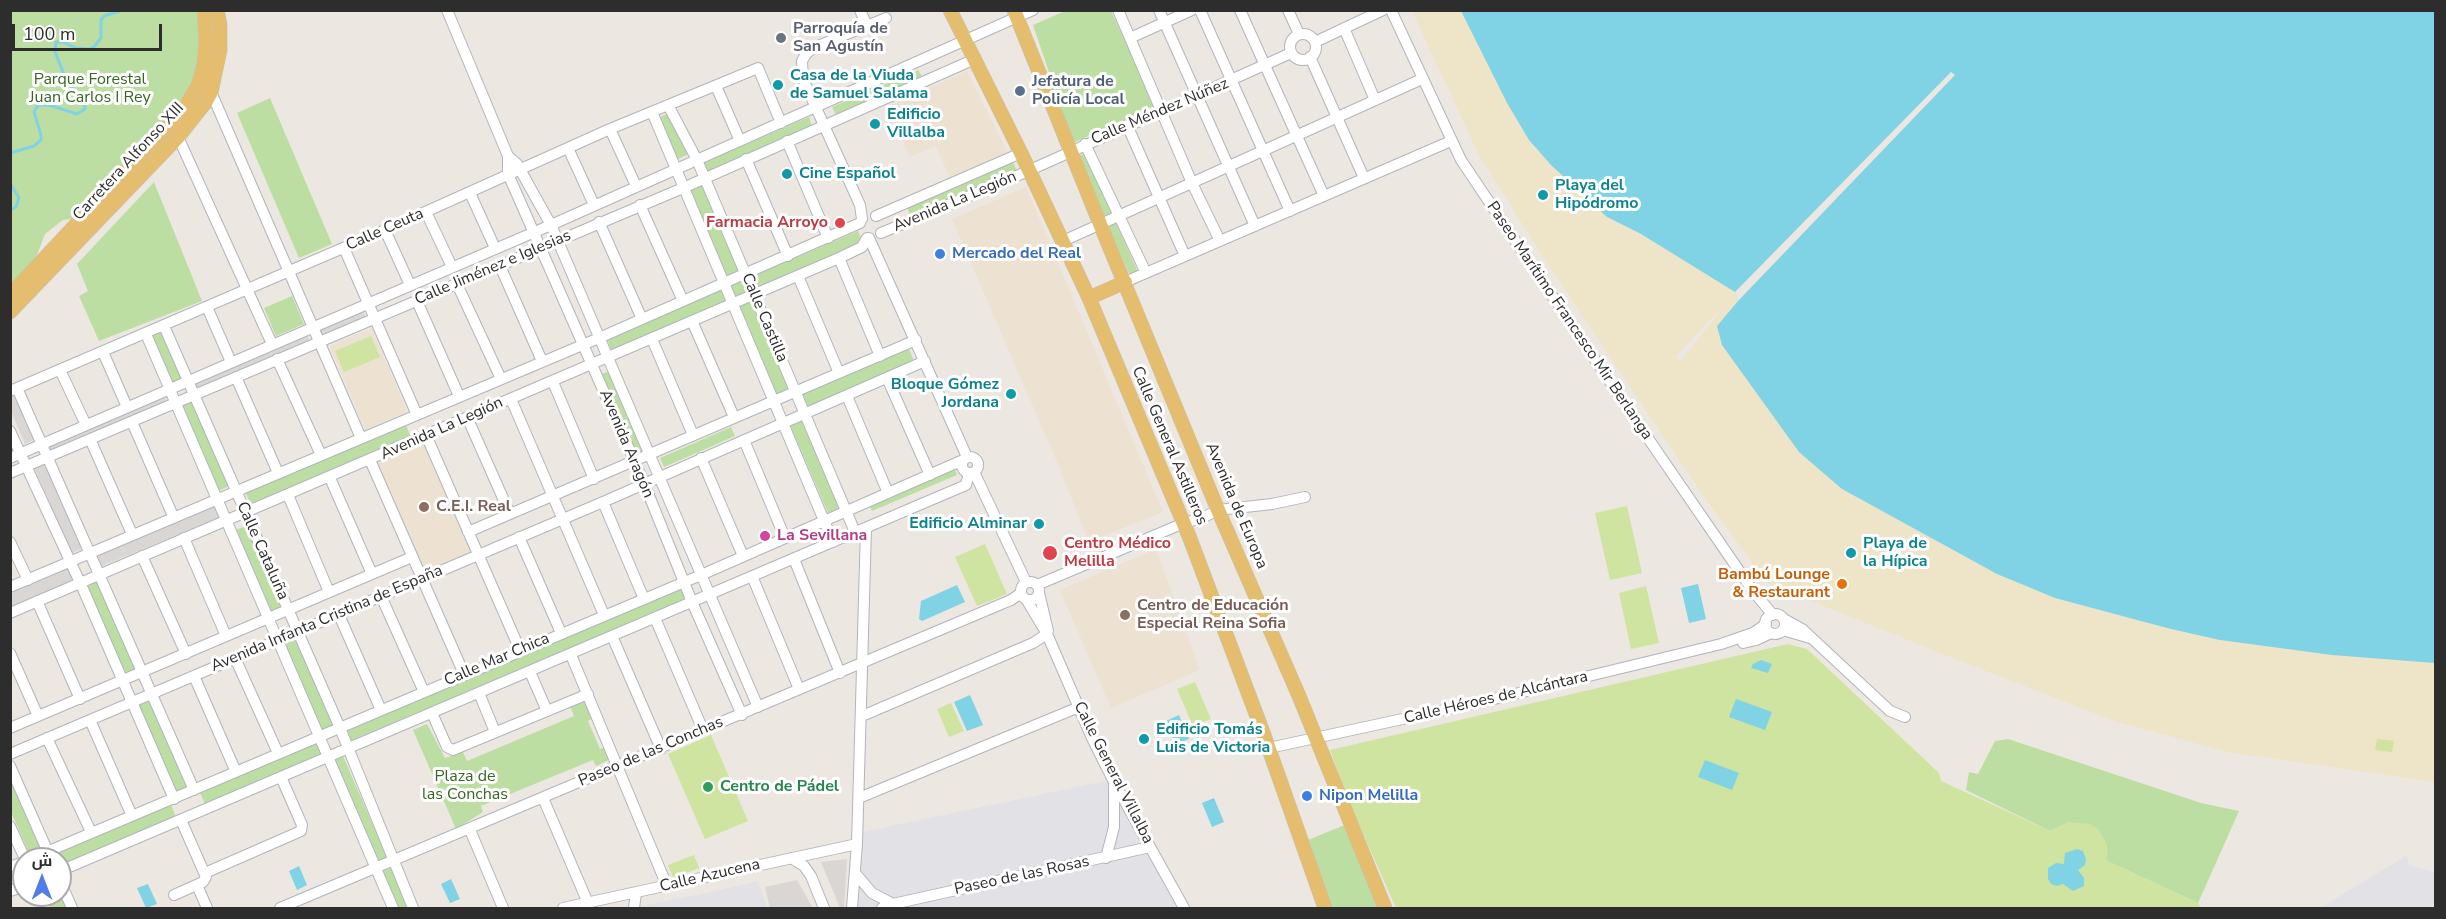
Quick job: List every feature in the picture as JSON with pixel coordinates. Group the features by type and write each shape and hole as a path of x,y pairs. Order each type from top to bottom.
{"main road":[{"name":"Carretera Alfonso XIII","path":"10,295 150,148 189,103 198,86 204,64 206,40 204,10"},
{"name":"Carretera Alfonso XIII","path":"10,312 178,137 211,92 220,50 220,25 217,10"},
{"name":"Calle General Astilleros","path":"950,10 1022,153 1089,298 1184,524 1269,748 1325,909"},
{"name":"Avenida de Europa","path":"1016,14 1100,224 1218,510 1317,738 1385,909"},
{"path":"1089,298 1125,282"}],"street":[{"path":"447,10 508,156 508,174"},
{"path":"860,10 867,26"},
{"name":"Calle Jiménez e Iglesias","path":"16,456 551,225 966,42 1016,14 1033,10"},
{"path":"1118,10 1192,183 1220,242"},
{"path":"1159,10 1255,226"},
{"path":"1130,38 1192,10"},
{"path":"1200,10 1230,82 1290,211"},
{"path":"1240,10 1324,196"},
{"path":"1288,10 1299,34"},
{"path":"1315,42 1383,10"},
{"name":"Paseo Marítimo Francesco Mir Berlanga","path":"1391,10 1461,160 1775,624"},
{"path":"885,18 813,48 802,61 801,70 815,108 867,218 882,222 874,236 879,257 965,459"},
{"path":"1344,28 1375,100"},
{"path":"1299,34 1310,36 1315,42 1314,52 1310,57 1300,59 1291,53 1290,42 1299,34"},
{"name":"Calle Méndez Núñez","path":"1030,170 1291,53"},
{"path":"1310,57 1364,178"},
{"name":"Calle Jiménez e Iglesias","path":"10,473 683,188 823,124 975,60"},
{"name":"Calle Ceuta","path":"14,389 289,272 610,129 758,68 781,123"},
{"path":"1063,241 1422,79"},
{"path":"716,86 740,141"},
{"path":"211,92 361,438"},
{"name":"Calle Castilla","path":"668,105 697,160 847,512 861,530"},
{"name":"Calle Castilla","path":"652,112 833,542"},
{"path":"1127,125 1185,256"},
{"path":"610,129 636,186"},
{"path":"178,137 273,344"},
{"path":"787,141 828,238"},
{"path":"1125,282 1451,141"},
{"path":"1085,144 1146,273"},
{"path":"568,148 594,205"},
{"name":"Avenida La Legión","path":"10,587 173,516 599,338 788,256 867,218 1022,153"},
{"name":"Avenida Aragón","path":"508,156 520,169 551,225 758,707"},
{"path":"746,159 788,256"},
{"name":"Avenida La Legión","path":"10,613 734,304 862,247 874,236 1030,170"},
{"name":"Avenida Aragón","path":"508,174 532,233 644,483 692,602 742,715"},
{"path":"966,176 974,194"},
{"path":"470,193 495,248"},
{"path":"640,205 683,301"},
{"path":"426,212 452,267"},
{"path":"867,218 860,232 874,236"},
{"path":"599,222 642,319"},
{"path":"385,230 410,285"},
{"path":"344,248 417,415"},
{"path":"839,258 880,356"},
{"path":"500,266 542,361"},
{"path":"798,276 839,373"},
{"path":"458,284 501,379"},
{"path":"417,301 459,396"},
{"path":"207,307 231,362"},
{"path":"692,321 734,417"},
{"name":"Calle Cataluña","path":"164,326 349,748 413,909"},
{"name":"Calle Cataluña","path":"146,334 393,909"},
{"path":"652,339 693,435"},
{"path":"468,532 916,340"},
{"path":"103,352 127,407"},
{"path":"277,359 321,456"},
{"name":"Avenida Infanta Cristina de España","path":"10,754 603,502 925,361"},
{"path":"60,370 86,425"},
{"path":"236,377 278,473"},
{"path":"887,378 930,475"},
{"path":"553,382 594,479"},
{"path":"14,389 48,457 194,790"},
{"path":"847,396 888,493"},
{"path":"511,399 604,615"},
{"path":"467,417 510,514"},
{"path":"132,422 173,516"},
{"path":"10,431 16,456 27,466 174,799"},
{"path":"426,435 520,650"},
{"path":"90,439 132,534"},
{"path":"744,440 785,538"},
{"path":"701,459 743,556"},
{"name":"Calle General Villalba","path":"965,459 964,470 972,473 1024,591 1047,634 1113,780 1184,909"},
{"name":"Calle Mar Chica","path":"64,847 91,832 174,799 701,575 965,459"},
{"path":"370,460 464,674"},
{"name":"Calle Mar Chica","path":"72,866 861,530 966,484 972,473"},
{"path":"330,478 372,574"},
{"path":"288,495 329,592"},
{"path":"1024,591 1032,582 1038,589 1218,510 1272,504 1305,497"},
{"path":"603,502 644,599"},
{"path":"852,909 856,874 862,716 861,530"},
{"path":"519,537 561,633"},
{"path":"184,538 226,636"},
{"path":"10,542 28,580"},
{"path":"142,556 186,654"},
{"path":"10,728 412,557"},
{"path":"794,559 840,673"},
{"path":"752,576 799,689"},
{"name":"Calle General Villalba","path":"1038,589 1047,634"},
{"name":"Paseo de las Conchas","path":"280,909 618,765 742,715 1011,600 1024,591 1035,598 1038,589"},
{"path":"381,596 424,692"},
{"path":"37,601 80,699"},
{"path":"339,615 381,710"},
{"path":"655,618 703,730"},
{"path":"1775,624 1810,638 1890,711 1905,717"},
{"name":"Calle Héroes de Alcántara","path":"1269,748 1490,700 1722,644 1775,624"},
{"path":"862,716 1033,644 1047,634"},
{"path":"612,636 661,749"},
{"path":"10,653 38,716"},
{"path":"571,655 667,886"},
{"path":"235,658 278,753"},
{"path":"530,672 547,711"},
{"path":"194,676 236,772"},
{"path":"479,693 495,732"},
{"path":"432,713 447,747 456,749 588,694"},
{"path":"859,798 1079,707"},
{"path":"90,720 132,816"},
{"path":"47,738 91,832"},
{"path":"10,766 46,847"},
{"path":"205,873 301,831 302,825 281,777"},
{"path":"1106,858 1115,819 1113,780"},
{"path":"543,798 588,903"},
{"path":"174,895 205,880 205,873 181,820"},
{"path":"10,826 19,847"},
{"path":"470,830 503,909"},
{"name":"Calle Azucena","path":"563,909 857,844"},
{"name":"Paseo de las Rosas","path":"882,909 893,904 1150,847"},
{"path":"807,870 818,855 826,850"},
{"path":"791,858 807,870 825,909"},
{"path":"856,874 872,893 893,904"},
{"path":"197,885 207,909"},
{"path":"634,909 636,893"}],"shaded area":[{"path":"967,71 1008,153 950,178 936,146 910,157 887,107"},
{"path":"1026,187 1163,512 1089,542 1060,469 952,219"},
{"path":"362,309 366,317 322,336 318,328"},
{"path":"372,328 407,412 365,430 330,346"},
{"path":"307,334 310,342 196,390 193,383"},
{"path":"16,392 35,439 25,444 11,411 10,395"},
{"path":"164,396 168,404 47,455 44,447"},
{"name":"C.E.I. Real","path":"424,441 471,552 424,572 377,462"},
{"path":"46,462 84,548 72,553 34,467"},
{"path":"214,502 220,517 102,566 96,552"},
{"name":"Centro de Educación Especial Reina Sofia","path":"1156,549 1200,670 1111,708 1060,590"},
{"path":"68,569 73,581 11,607 11,593"},
{"path":"1110,780 1176,908 857,908 863,832"},
{"path":"2406,856 2410,866 2435,872 2435,903 2428,908 2320,908"},
{"path":"847,859 844,908 840,908 821,862"},
{"path":"797,880 813,908 770,908 765,887"},
{"path":"758,881 767,908 631,908 707,893"}],"green space":[{"name":"Parque Forestal Juan Carlos I Rey","path":"11,11 198,11 200,18 199,55 193,85 185,99 77,218 63,220 45,234 35,260 11,288"},
{"path":"1065,11 1111,11 1156,105 1073,143 1033,25"},
{"path":"918,70 923,78 836,115 832,107"},
{"path":"270,98 332,244 299,258 237,113"},
{"path":"671,112 689,154 676,160 658,118"},
{"path":"809,117 812,126 707,172 703,163"},
{"path":"1085,153 1112,214 1104,217 1079,156"},
{"path":"1013,162 1018,173 911,217 907,208"},
{"path":"154,182 202,301 99,341 79,296 88,291 77,264"},
{"path":"701,184 739,272 727,278 689,190"},
{"path":"1116,222 1138,272 1130,276 1108,226"},
{"path":"858,231 863,244 757,290 751,277"},
{"path":"743,281 748,293 736,299 731,286"},
{"path":"722,290 727,302 612,352 607,339"},
{"path":"292,296 304,324 276,336 264,308"},
{"path":"751,302 789,390 777,395 739,307"},
{"path":"163,328 184,378 171,384 149,334"},
{"path":"371,336 380,357 344,372 335,351"},
{"path":"909,349 914,361 807,407 802,395"},
{"path":"609,371 645,452 637,456 602,374"},
{"path":"194,399 231,485 218,491 181,404"},
{"path":"802,420 841,509 829,515 790,425"},
{"path":"405,423 411,437 251,505 244,489"},
{"path":"731,427 735,436 664,467 660,458"},
{"path":"954,467 957,475 872,511 869,504"},
{"path":"1627,506 1642,573 1610,580 1595,513"},
{"path":"246,526 281,608 269,613 233,531"},
{"path":"985,544 1007,594 977,606 955,557"},
{"path":"97,581 136,669 124,674 85,586"},
{"path":"1646,586 1659,643 1631,649 1619,593"},
{"path":"681,588 688,598 350,741 347,730"},
{"path":"295,637 333,726 321,731 282,642"},
{"path":"1788,644 1807,649 1939,773 1941,781 2050,831 2069,822 2090,824 2098,829 2104,839 2107,846 2107,861 2198,903 2201,908 1396,908 1349,802 1330,750"},
{"path":"1195,682 1211,719 1193,726 1177,689"},
{"path":"150,699 188,788 176,793 137,705"},
{"name":"Plaza de las Conchas","path":"585,699 593,718 588,721 600,749 606,747 611,759 596,766 593,760 481,806 483,812 456,829 413,730 427,724 445,758 463,752 467,761 574,716 570,706"},
{"path":"951,703 964,731 949,737 937,709"},
{"name":"Centro de Pádel","path":"711,735 748,821 705,839 668,754"},
{"path":"2008,739 2201,803 2239,811 2198,903 2107,861 2107,846 2098,829 2069,822 2050,831 1966,790 1969,772 1978,774 1995,741"},
{"path":"2377,739 2394,741 2392,752 2375,750"},
{"path":"316,743 322,755 205,804 200,793"},
{"path":"343,756 388,860 377,865 332,760"},
{"path":"10,778 41,847 26,847 11,812"},
{"path":"171,805 176,817 72,861 71,847"},
{"path":"1347,824 1378,908 1329,908 1308,840"},
{"path":"694,855 699,868 673,878 668,865"},
{"path":"391,868 409,908 395,908 380,872"}],"sand":[{"name":"Playa de la Hípica","path":"1412,11 1461,11 1507,103 1529,140 1551,165 1607,217 1641,234 1735,292 1738,301 1717,327 1842,489 1997,574 2055,598 2435,663 2435,782 2228,752 2117,722 1767,583 1702,494 1543,257 1479,155","holes":["1729,300 1680,362 1675,357"]}],"water":[{"path":"1461,11 2435,11 2435,663 2332,655 2220,640 2055,598 1997,574 1842,489 1799,452 1722,345 1717,326 1738,301 1735,292 1641,234 1607,217 1551,165 1529,140 1507,103"},
{"path":"1698,584 1706,619 1689,623 1681,588"},
{"path":"957,585 965,602 922,621 919,619 921,601"},
{"path":"1761,660 1772,664 1768,673 1751,668 1753,664"},
{"path":"970,695 983,725 967,731 954,702"},
{"path":"1736,699 1772,712 1765,730 1729,717"},
{"path":"1179,715 1189,739 1176,744 1166,721"},
{"path":"1705,760 1739,773 1732,790 1698,777"},
{"path":"1214,798 1224,822 1212,827 1202,803"},
{"path":"2077,849 2083,851 2086,859 2085,865 2078,870 2084,878 2084,886 2073,891 2063,884 2057,886 2051,884 2048,879 2048,868 2056,863 2064,864 2065,853"},
{"path":"299,866 307,885 297,890 289,871"},
{"path":"451,879 460,899 450,903 441,884"},
{"path":"148,884 157,904 146,908 137,888"}],"pier":[{"path":"1951,72 1955,75 1738,301 1735,292"}],"waterway":[{"path":"10,153 34,146 41,140 34,112 38,105 49,105 77,114 85,109 66,79 55,52 56,42 63,42 76,48 94,47 101,38 101,20 104,16 123,10"},
{"path":"10,183 19,198 16,207 10,210"}],"place":[{"name":"Parroquía de San Agustín","path":"781,38"},
{"name":"Casa de la Viuda de Samuel Salama","path":"778,85"},
{"name":"Jefatura de Policía Local","path":"1020,91"},
{"name":"Edificio Villalba","path":"875,124"},
{"name":"Cine Español","path":"787,174"},
{"name":"Playa del Hipódromo","path":"1543,195"},
{"name":"Farmacia Arroyo","path":"840,223"},
{"name":"Mercado del Real","path":"940,254"},
{"name":"Bloque Gómez Jordana","path":"1011,394"},
{"name":"C.E.I. Real","path":"424,507"},
{"name":"Edificio Alminar","path":"1039,524"},
{"name":"La Sevillana","path":"765,536"},
{"name":"Centro Médico Melilla","path":"1050,553"},
{"name":"Playa de la Hípica","path":"1851,553"},
{"name":"Bambú Lounge & Restaurant","path":"1842,584"},
{"name":"Centro de Educación Especial Reina Sofia","path":"1125,615"},
{"name":"Edificio Tomás Luis de Victoria","path":"1144,739"},
{"name":"Centro de Pádel","path":"708,787"},
{"name":"Nipon Melilla","path":"1307,796"}]}
